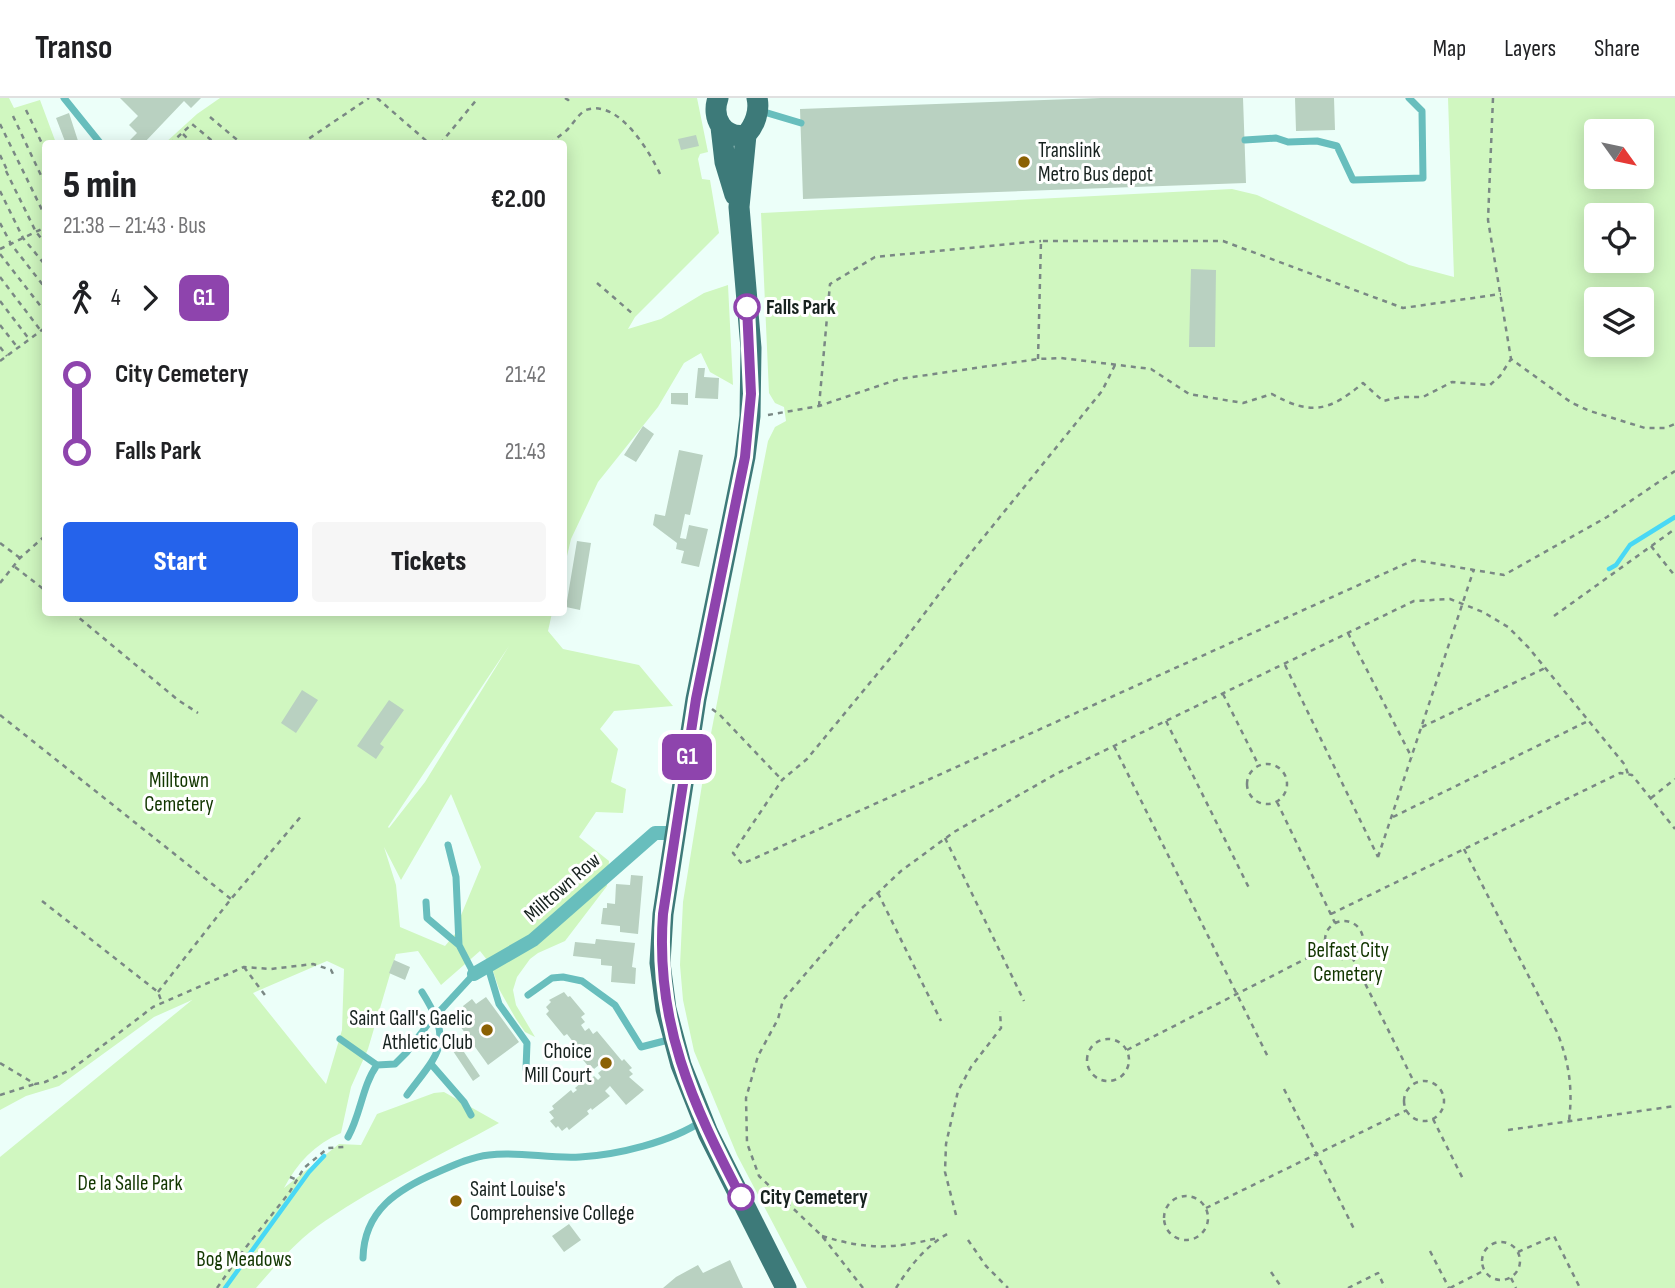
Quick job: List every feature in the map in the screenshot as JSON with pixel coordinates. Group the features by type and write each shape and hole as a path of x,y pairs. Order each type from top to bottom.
{"main road":[{"path":"718,98 716,112 721,127 727,171 739,207"},
{"path":"757,104 754,123 746,135 739,207 750,340 750,416 745,457 696,699 660,944 662,981 673,1039 703,1121 786,1288"},
{"path":"721,127 734,136 746,135"}],"street":[{"name":"Milltown Row","path":"474,974 533,940 655,833 675,834"}],"lane":[{"path":"64,98 98,140"},
{"path":"1245,140 1276,138 1288,142 1317,141 1337,146 1353,180 1423,178 1422,111 1409,98"},
{"path":"757,104 801,122"},
{"path":"340,1040 377,1065 395,1064 474,974 459,944 456,877 448,845"},
{"path":"426,902 427,918 459,944"},
{"path":"487,966 499,1004 527,1043 526,1069"},
{"path":"528,995 552,978 582,981 615,1005 641,1047 673,1039"},
{"path":"407,1095 437,1055 442,1034 436,1015 422,992"},
{"path":"431,1063 464,1102 471,1115"},
{"path":"348,1138 356,1123 369,1076 377,1065"},
{"path":"363,1258 363,1243 375,1215 389,1198 417,1181 464,1161 488,1155 578,1157 607,1154 667,1138 703,1121"}],"path":[{"path":"307,140 369,98"},
{"path":"377,98 425,140"},
{"path":"443,140 478,98"},
{"path":"750,416 774,415 819,406 899,379 1061,358 1151,369 1189,394 1243,403 1272,394 1292,405 1312,409 1348,396 1363,383 1383,401 1401,397 1423,397 1452,382 1490,385 1500,376 1511,359 1488,220 1493,98"},
{"path":"555,140 584,111 602,107 611,110 640,135 661,176"},
{"path":"26,110 42,147"},
{"path":"13,116 42,178"},
{"path":"210,117 237,140"},
{"path":"0,124 42,210"},
{"path":"174,140 192,124 211,140"},
{"path":"181,133 189,140"},
{"path":"0,155 36,232 42,239"},
{"path":"0,191 23,238 42,261"},
{"path":"0,223 10,244 42,284"},
{"path":"0,249 42,229"},
{"path":"819,406 830,284 875,257 1041,241 1223,241 1402,308 1501,294"},
{"path":"1038,359 1041,241"},
{"path":"0,254 42,308"},
{"path":"0,277 41,331 0,361"},
{"path":"597,283 634,314"},
{"path":"0,301 29,340"},
{"path":"0,325 18,348"},
{"path":"0,347 7,356"},
{"path":"1511,359 1572,403 1590,411 1645,428 1665,428 1675,424"},
{"path":"1115,365 1102,391 961,565 897,650 807,759 782,780 733,853 742,864 1414,560 1504,575 1607,517 1675,471"},
{"path":"1554,616 1675,529"},
{"path":"0,583 20,558 42,539"},
{"path":"0,542 20,558"},
{"path":"1651,546 1675,576"},
{"path":"14,567 42,588"},
{"path":"1285,664 1378,857 1474,569"},
{"path":"863,1288 822,1236 759,1176 747,1143 746,1098 758,1056 778,1019 783,1000 878,893 901,871 945,838 1056,774 1414,601 1450,599 1483,612 1508,628 1545,668 1625,765 1628,774"},
{"path":"77,616 178,700 198,713"},
{"path":"1348,633 1412,758"},
{"path":"1422,727 1545,668"},
{"path":"1223,694 1259,766"},
{"path":"712,709 782,780"},
{"path":"0,715 231,899"},
{"path":"1391,818 1588,720"},
{"path":"1166,721 1250,890"},
{"path":"1114,746 1269,1059"},
{"path":"1259,766 1274,766 1284,774 1287,786 1282,798 1277,802 1258,802 1248,792 1248,779 1259,766"},
{"path":"1331,914 1620,773 1632,775 1675,829"},
{"path":"1651,798 1675,779"},
{"path":"1277,802 1335,923"},
{"path":"158,992 231,899 303,814"},
{"path":"945,838 1024,1001"},
{"path":"1464,849 1567,1056 1572,1082 1569,1121"},
{"path":"878,893 941,1021"},
{"path":"42,901 158,992 162,1003"},
{"path":"1335,923 1352,923 1361,932 1363,943 1353,957 1340,958 1328,948 1325,939 1335,923"},
{"path":"1127,1050 1328,948"},
{"path":"1353,957 1415,1084"},
{"path":"0,1095 46,1082 72,1069 153,1007 244,967 271,969 313,964 331,970 333,974"},
{"path":"244,967 267,998"},
{"path":"956,1215 944,1172 946,1144 958,1091 971,1067 1001,1028 1000,1011"},
{"path":"1117,1041 1127,1050 1129,1063 1117,1079 1103,1080 1088,1067 1088,1053 1097,1042 1117,1041"},
{"path":"0,1063 35,1084"},
{"path":"1430,1082 1441,1090 1443,1110 1433,1119 1415,1119 1407,1110 1405,1097 1415,1084 1430,1082"},
{"path":"1284,1089 1355,1231"},
{"path":"1508,1130 1675,1106"},
{"path":"1206,1208 1407,1110"},
{"path":"1433,1119 1463,1179"},
{"path":"217,1288 304,1168 328,1148 344,1147 348,1138"},
{"path":"290,1177 297,1180"},
{"path":"1189,1196 1202,1202 1206,1208 1208,1215 1205,1229 1194,1238 1179,1238 1168,1229 1166,1209 1176,1199 1189,1196"},
{"path":"822,1236 860,1247 888,1248 938,1238 951,1232"},
{"path":"1518,1252 1554,1236 1580,1288"},
{"path":"896,1288 909,1267 938,1238"},
{"path":"968,1240 986,1266 1008,1288"},
{"path":"1497,1242 1509,1243 1518,1252 1520,1264 1510,1277 1497,1279 1485,1270 1483,1255 1491,1245 1497,1242"},
{"path":"1430,1251 1449,1288 1485,1270"},
{"path":"1270,1272 1282,1288"},
{"path":"1348,1288 1378,1273 1385,1288"},
{"path":"1510,1277 1516,1288"}],"green space":[{"path":"0,98 9,98 14,108 40,100 55,140 42,140 42,616 551,616 548,631 563,649 639,665 673,706 614,711 600,729 618,749 611,782 626,789 623,813 596,812 579,837 609,861 607,886 565,941 530,959 517,977 513,990 516,1005 535,1037 525,1032 516,1019 499,989 491,965 480,951 441,985 418,951 396,954 368,1049 351,1087 341,1133 308,1155 284,1188 339,1144 361,1145 377,1114 434,1093 444,1092 499,1123 388,1182 325,1221 297,1244 256,1288 0,1288 0,1157 192,1000 154,1017 59,1086 26,1096 0,1110","holes":["509,646 425,782 389,828","451,794 481,867 457,925 460,928 445,946 400,927 396,885 384,847 401,880","327,961 344,969 342,1030 326,1084 253,993"]},
{"path":"220,98 697,98 708,152 700,154 698,159 702,179 710,180 719,233 635,317 628,329 661,319 704,293 728,285 733,385 710,372 701,353 684,363 658,407 598,482 571,539 567,556 567,140 168,140 197,114"},
{"name":"Belfast City Cemetery","path":"1448,98 1675,98 1675,1288 807,1288 737,1155 694,1051 683,1000 680,965 683,902 707,754 768,441 775,427 786,421 784,407 775,403 769,393 761,213 1232,189 1257,195 1409,265 1454,277"}],"building":[{"path":"120,98 201,98 191,108 184,101 147,140 130,140 137,133 129,125 138,116"},
{"name":"Translink Metro Bus depot","path":"1101,98 1243,98 1246,183 803,199 800,109"},
{"path":"1295,98 1334,98 1335,130 1296,131"},
{"path":"69,113 78,140 64,140 56,118"},
{"path":"696,135 699,146 681,150 678,139"},
{"path":"1191,269 1216,270 1215,347 1189,347"},
{"path":"698,368 705,368 704,377 719,378 718,399 695,398"},
{"path":"671,393 688,393 688,405 671,404"},
{"path":"643,426 654,434 636,462 624,455"},
{"path":"679,450 703,455 690,515 685,514 680,538 686,539 689,525 708,529 699,567 681,563 684,551 676,549 677,543 653,525 655,514 665,516"},
{"path":"577,541 591,543 580,610 567,607"},
{"path":"302,690 318,700 296,733 281,723"},
{"path":"389,700 404,710 380,744 384,747 376,759 357,746"},
{"path":"631,875 643,876 638,934 620,932 620,926 601,924 603,908 607,908 607,903 615,904 616,884 630,885"},
{"path":"596,939 635,943 632,967 636,968 635,984 611,982 612,966 601,965 601,959 573,956 575,942 595,944"},
{"path":"394,960 410,967 405,980 389,973"},
{"name":"Choice Mill Court","path":"564,992 585,1014 581,1017 585,1022 581,1025 585,1031 589,1028 593,1034 597,1031 622,1061 624,1059 632,1068 629,1070 633,1074 629,1077 644,1090 626,1105 610,1086 605,1091 610,1096 587,1111 589,1114 569,1130 567,1127 562,1131 550,1121 554,1118 549,1112 554,1109 552,1106 571,1090 573,1093 577,1090 575,1088 589,1076 598,1080 601,1077 598,1073 602,1070 599,1065 594,1069 588,1066 571,1045 574,1043 567,1034 564,1036 546,1014 549,1011 546,1007 551,1002 549,1000"},
{"name":"Saint Gall's Gaelic Athletic Club","path":"486,997 519,1042 488,1065 455,1019 466,1011 463,1006 472,999 476,1004"},
{"path":"452,1034 480,1076 473,1081 445,1039"},
{"path":"569,1224 581,1240 564,1252 552,1236"},
{"path":"730,1260 743,1288 663,1288 698,1265 703,1273"}],"waterway":[{"path":"1609,569 1616,565 1630,545 1675,517"},
{"path":"225,1288 309,1172 324,1156"}],"bus line":[{"name":"G1","path":"741,1197 708,1133 681,1065 666,1009 660,944 696,699 745,457 751,394 751,348 747,307"}],"place":[{"name":"Translink Metro Bus depot","path":"1024,162"},
{"name":"Falls Park","path":"747,307"},
{"name":"Saint Gall's Gaelic Athletic Club","path":"487,1030"},
{"name":"Choice Mill Court","path":"606,1063"},
{"name":"City Cemetery","path":"741,1197"},
{"name":"Saint Louise's Comprehensive College","path":"456,1201"}],"park label":[{"name":"Milltown Cemetery","path":"179,792"},
{"name":"De la Salle Park","path":"130,1183"},
{"name":"Bog Meadows","path":"244,1259"}]}
